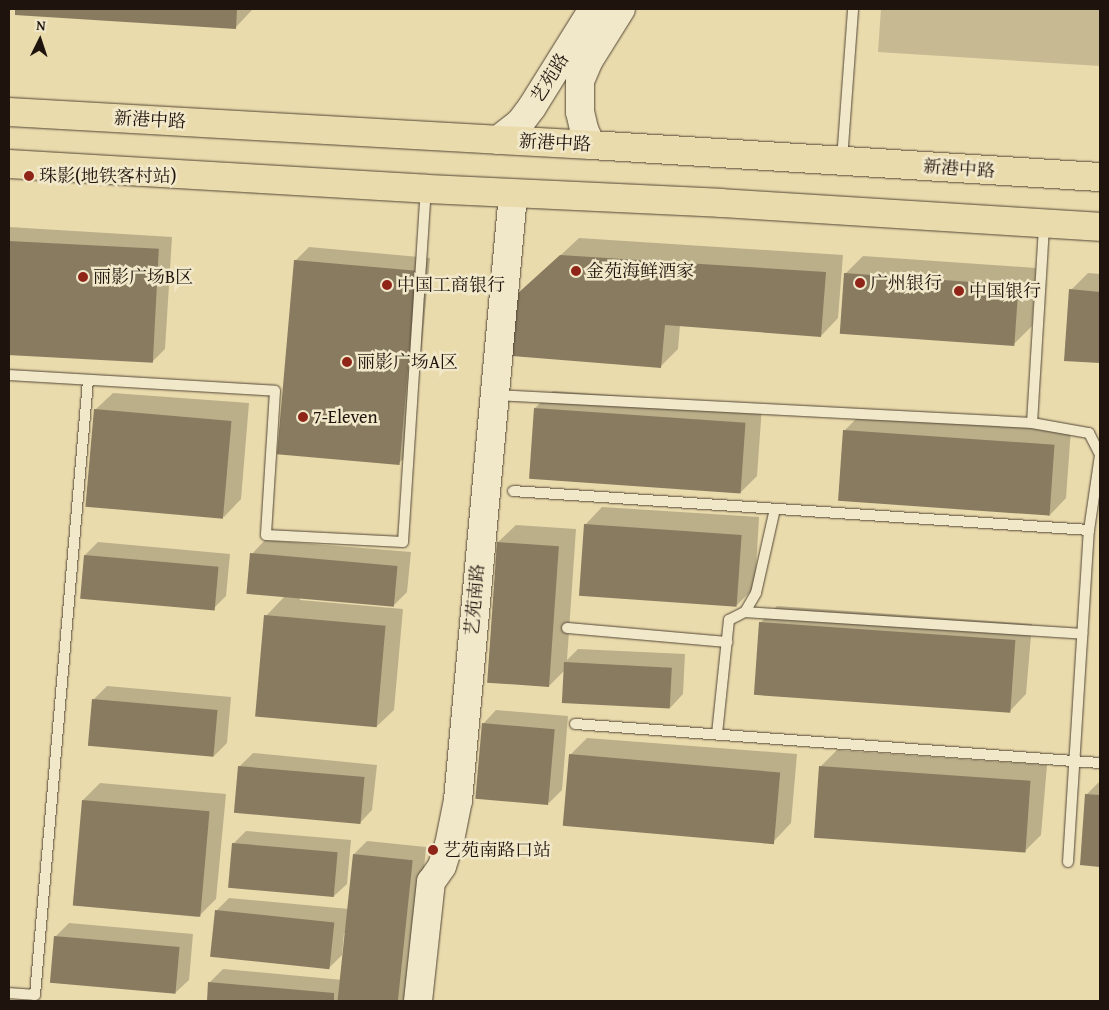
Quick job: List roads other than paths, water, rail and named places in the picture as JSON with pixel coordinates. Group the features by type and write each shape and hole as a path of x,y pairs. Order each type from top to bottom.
{"main road":[{"name":"新港中路","path":"9,112 591,145 1100,177"},
{"path":"9,164 513,194 721,203 1100,227"}],"street":[{"name":"艺苑路","path":"498,140 520,123 532,107 593,9"},
{"name":"艺苑路","path":"591,145 584,129 580,112 580,80 589,60 621,9"},
{"name":"艺苑南路","path":"418,1001 431,882 442,866 449,845 458,800 513,194"}],"lane":[{"path":"842,161 853,9"},
{"path":"9,375 275,391 266,535 403,542 426,189"},
{"path":"1032,423 1044,224"},
{"path":"9,993 35,995 88,380"},
{"path":"494,394 1032,423 1089,433 1100,455 1089,530 1068,862"},
{"path":"513,491 1089,530"},
{"path":"745,612 756,593 775,509"},
{"path":"717,734 729,620 745,612 1082,634"},
{"path":"567,628 727,642"},
{"path":"575,724 1100,763"}],"place":[{"name":"珠影(地铁客村站)","path":"29,176"},
{"name":"金苑海鲜酒家","path":"576,271"},
{"name":"丽影广场B区","path":"83,277"},
{"name":"广州银行","path":"860,283"},
{"name":"中国工商银行","path":"387,285"},
{"name":"中国银行","path":"959,291"},
{"name":"丽影广场A区","path":"347,362"},
{"name":"7-Eleven","path":"303,417"},
{"name":"艺苑南路口站","path":"433,850"}]}
